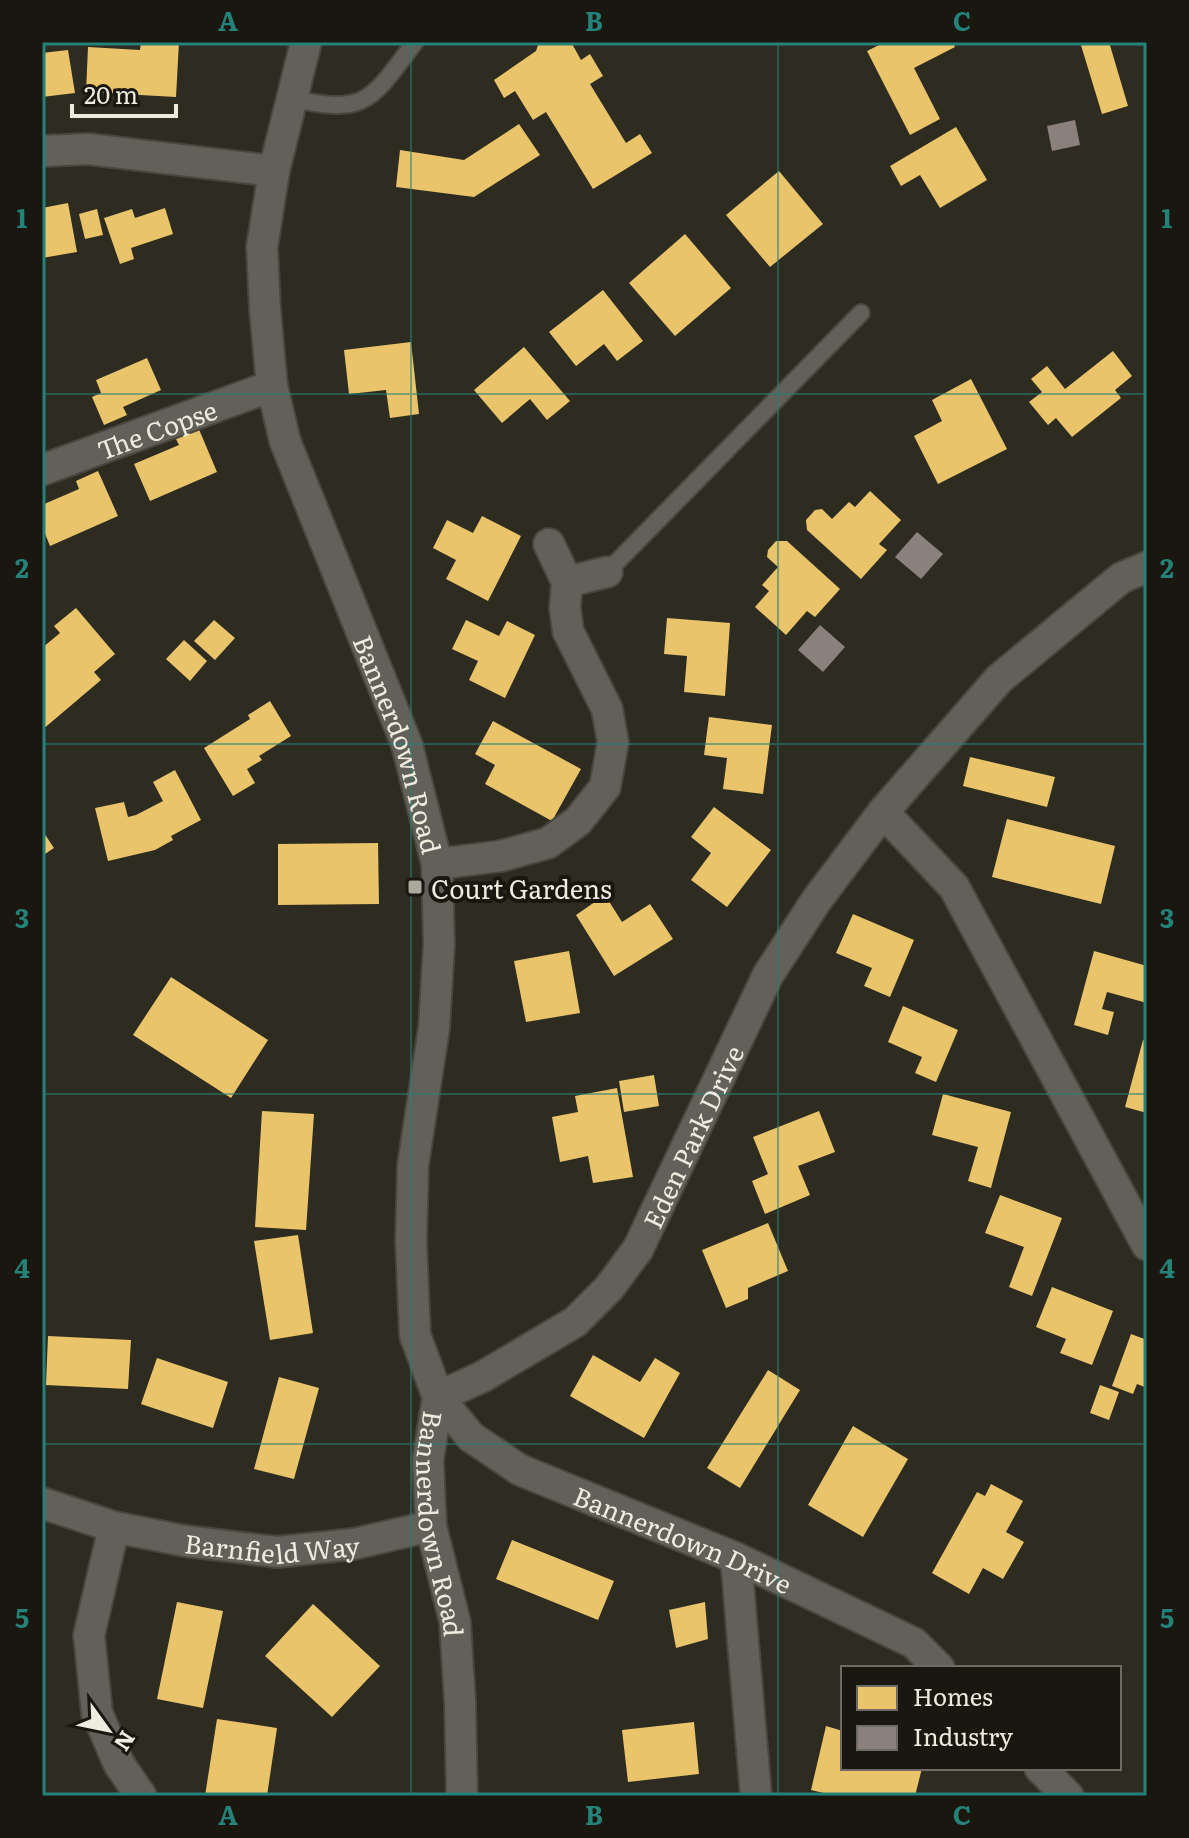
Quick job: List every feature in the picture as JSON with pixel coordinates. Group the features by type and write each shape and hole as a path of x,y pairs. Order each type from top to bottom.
{"street":[{"name":"Bannerdown Road","path":"306,42 274,171 262,247 272,386 295,468 407,745 437,864 439,945 434,1028 413,1165 411,1241 415,1335 438,1397 428,1460 431,1526 455,1622 462,1796"},
{"path":"42,151 88,149 274,171"},
{"name":"The Copse","path":"42,470 272,386"},
{"path":"437,864 501,856 548,843 578,821 605,787 613,742 607,709 568,631 565,608 567,582 549,544"},
{"name":"Eden Park Drive","path":"438,1397 482,1377 575,1322 609,1288 638,1249 768,975 816,901 883,812 999,679 1121,578 1147,567"},
{"path":"567,582 607,572"},
{"path":"883,812 954,887 1147,1245"},
{"name":"Bannerdown Drive","path":"438,1397 471,1437 520,1470 736,1558 914,1643 937,1666"},
{"name":"Barnfield Way","path":"42,1503 114,1527 185,1541 277,1552 354,1544 431,1526"},
{"path":"114,1527 89,1635 97,1713 119,1764 141,1796"},
{"path":"736,1558 756,1796"},
{"path":"1042,1770 1068,1796"}],"lane":[{"path":"290,98 319,105 354,105 378,89 415,42"},
{"path":"607,572 861,313"}],"building: Homes":[{"path":"141,42 179,42 176,97 86,92 88,47 140,50"},
{"path":"539,42 571,42 581,60 590,54 603,76 590,84 626,143 640,134 652,153 593,189 546,112 533,120 515,91 504,98 494,80 536,51"},
{"path":"885,42 953,42 955,47 914,68 940,119 910,135 867,51"},
{"path":"1080,42 1109,42 1128,106 1102,114"},
{"path":"68,50 75,93 42,97 42,53"},
{"path":"519,124 540,155 474,197 396,187 400,150 464,160"},
{"path":"956,127 987,180 940,208 920,175 901,186 890,166"},
{"path":"779,171 823,224 770,267 726,215"},
{"path":"68,203 77,252 42,258 42,208"},
{"path":"165,208 173,234 131,248 134,259 120,264 104,218 132,209 135,218"},
{"path":"97,209 103,235 85,239 79,214"},
{"path":"685,234 731,288 675,336 629,283"},
{"path":"603,290 643,341 617,361 604,344 576,366 549,332"},
{"path":"411,342 419,414 390,418 386,390 349,394 344,350"},
{"path":"524,347 570,401 547,420 530,399 502,423 474,390"},
{"path":"1113,351 1132,376 1115,390 1121,398 1072,437 1056,418 1048,425 1029,402 1042,392 1031,379 1047,366 1065,389"},
{"path":"147,358 161,390 123,407 127,415 104,425 92,397 101,393 96,380"},
{"path":"971,379 1007,449 938,484 914,436 942,421 932,400"},
{"path":"198,427 217,472 150,501 134,464 179,445 175,437"},
{"path":"98,471 118,516 50,546 42,526 42,505 79,489 76,481"},
{"path":"870,491 901,520 879,544 887,550 861,579 807,530 806,520 815,510 822,509 832,519 849,502 855,507"},
{"path":"482,516 521,536 488,601 446,579 456,560 433,548 447,520 473,533"},
{"path":"776,541 787,541 840,589 815,617 807,611 786,635 755,607 769,591 762,585 778,567 767,557 768,550"},
{"path":"76,608 115,654 94,672 101,680 42,730 42,648 60,633 54,626"},
{"path":"667,618 730,623 725,696 684,692 687,656 664,654"},
{"path":"214,620 235,638 215,660 194,641"},
{"path":"466,620 499,636 507,621 535,635 505,698 469,680 478,661 452,649"},
{"path":"184,640 207,661 190,681 166,659"},
{"path":"270,701 291,736 259,756 262,760 247,769 255,783 233,796 204,748 250,719 248,715"},
{"path":"709,717 772,725 763,794 723,789 727,758 704,755"},
{"path":"493,721 581,769 552,821 485,784 495,765 475,754"},
{"path":"970,757 1055,777 1047,807 963,786"},
{"path":"175,770 201,820 171,836 173,840 155,850 108,861 95,808 124,802 128,817 136,815 163,801 153,782"},
{"path":"714,807 771,850 727,907 691,880 711,853 691,837"},
{"path":"1007,819 1115,846 1101,904 992,877"},
{"path":"42,830 54,848 42,856"},
{"path":"378,843 379,904 278,905 278,844"},
{"path":"605,895 622,922 650,904 673,939 614,976 576,915"},
{"path":"853,914 914,940 890,997 864,986 872,968 836,953"},
{"path":"569,951 580,1013 526,1022 514,961"},
{"path":"1094,951 1147,966 1147,1003 1107,992 1102,1009 1114,1012 1108,1035 1074,1025"},
{"path":"171,977 268,1040 231,1098 133,1035"},
{"path":"903,1006 958,1030 936,1082 915,1073 922,1057 888,1042"},
{"path":"1143,1040 1147,1041 1147,1113 1125,1107"},
{"path":"654,1075 659,1106 624,1112 619,1081"},
{"path":"617,1088 633,1177 593,1183 588,1156 560,1162 552,1117 578,1112 575,1096"},
{"path":"943,1094 1011,1112 991,1188 968,1181 978,1147 932,1135"},
{"path":"262,1111 314,1114 306,1230 255,1227"},
{"path":"819,1111 835,1152 798,1166 810,1195 765,1214 752,1181 768,1174 753,1137"},
{"path":"1000,1195 1062,1218 1032,1296 1009,1287 1024,1247 985,1233"},
{"path":"768,1223 788,1271 748,1288 748,1299 726,1308 702,1250"},
{"path":"298,1235 313,1333 270,1340 254,1241"},
{"path":"1052,1287 1113,1311 1092,1365 1060,1353 1066,1339 1036,1327"},
{"path":"1131,1334 1147,1340 1147,1388 1137,1384 1133,1394 1112,1386"},
{"path":"48,1336 131,1340 128,1389 46,1385"},
{"path":"593,1355 640,1382 655,1358 680,1373 644,1438 570,1396"},
{"path":"157,1358 228,1382 213,1428 141,1404"},
{"path":"768,1370 800,1390 740,1488 707,1468"},
{"path":"279,1377 319,1388 294,1479 254,1469"},
{"path":"1100,1385 1119,1392 1109,1420 1090,1413"},
{"path":"853,1426 908,1459 863,1537 808,1505"},
{"path":"991,1484 1023,1501 1006,1532 1024,1542 1003,1579 983,1568 969,1594 932,1573 977,1492 985,1496"},
{"path":"512,1540 614,1581 598,1620 496,1579"},
{"path":"177,1602 223,1611 203,1708 157,1699"},
{"path":"705,1602 708,1639 676,1648 669,1610"},
{"path":"313,1604 380,1666 332,1717 265,1656"},
{"path":"217,1719 277,1728 267,1796 205,1796"},
{"path":"694,1722 699,1774 628,1782 622,1730"},
{"path":"826,1726 841,1730 841,1770 922,1770 915,1796 836,1796 811,1790"}],"building: Industry":[{"path":"1075,120 1080,145 1052,151 1047,126"},
{"path":"917,532 943,554 921,579 895,557"},
{"path":"820,625 845,647 823,672 798,650"}],"place":[{"name":"Court Gardens","path":"415,887"}]}
